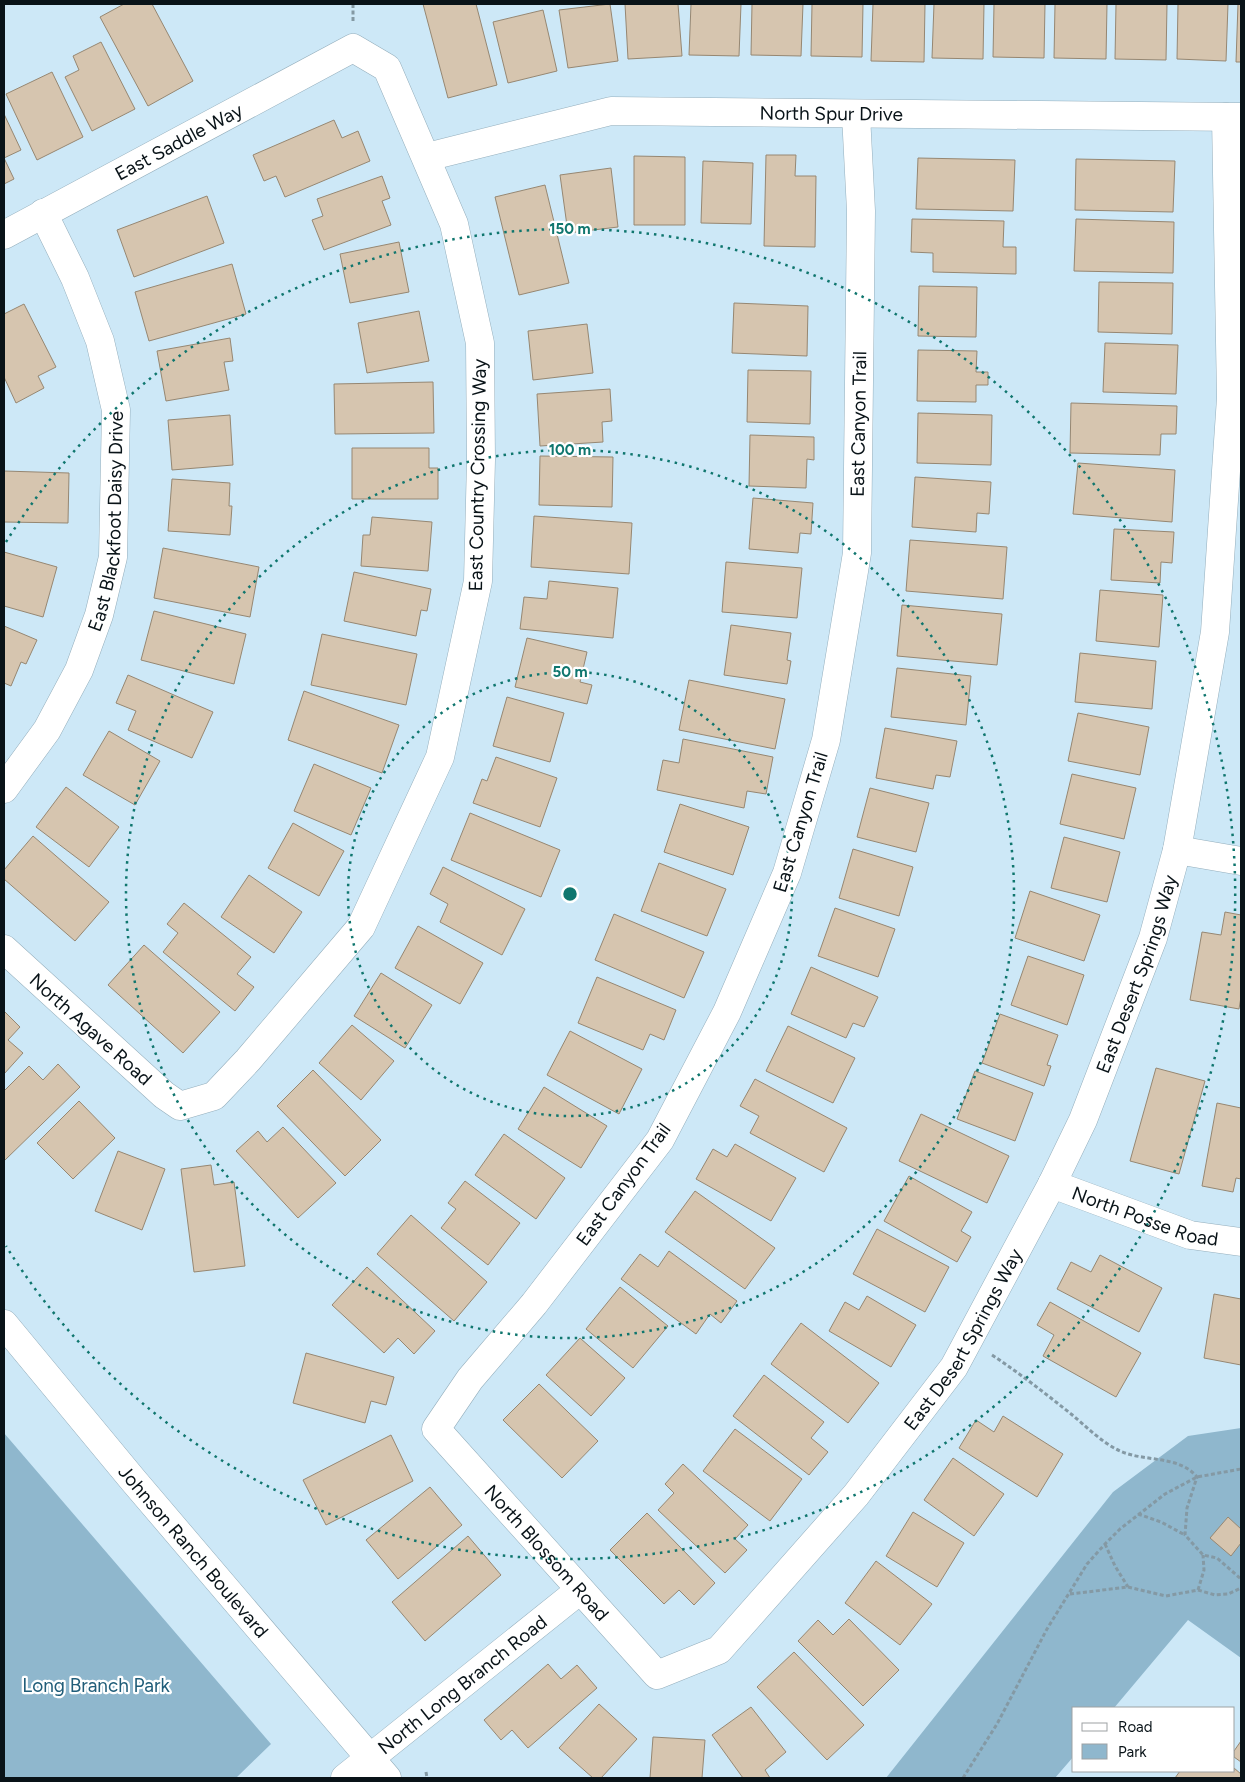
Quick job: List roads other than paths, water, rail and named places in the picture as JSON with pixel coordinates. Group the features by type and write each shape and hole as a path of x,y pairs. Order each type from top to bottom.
{"street":[{"name":"East Country Crossing Way","path":"180,1106 214,1096 248,1060 361,927 440,757 478,582 481,460 480,343 454,224 427,157 387,68 353,48"},
{"name":"East Saddle Way","path":"4,235 43,212 353,48"},
{"name":"North Spur Drive","path":"427,157 611,111 856,115 1234,117"},
{"name":"East Canyon Trail","path":"436,1429 470,1379 534,1304 660,1140 726,1012 787,873 826,740 856,553 861,212 856,115"},
{"name":"East Desert Springs Way","path":"657,1675 719,1650 856,1494 954,1367 1052,1184 1083,1120 1153,938 1178,850 1215,632 1230,408 1234,117"},
{"name":"East Blackfoot Daisy Drive","path":"4,790 47,730 79,670 99,615 113,557 116,410 100,341 75,278 43,212"},
{"path":"1178,850 1241,861"},
{"name":"North Agave Road","path":"4,950 164,1095 180,1106"},
{"name":"North Posse Road","path":"1052,1184 1190,1235 1241,1242"},
{"name":"Johnson Ranch Boulevard","path":"4,1324 133,1480 379,1768"},
{"name":"North Blossom Road","path":"436,1429 657,1675"},
{"name":"North Long Branch Road","path":"345,1778 379,1768 580,1590"}],"park label":[{"name":"Long Branch Park","path":"96,1685"}]}
